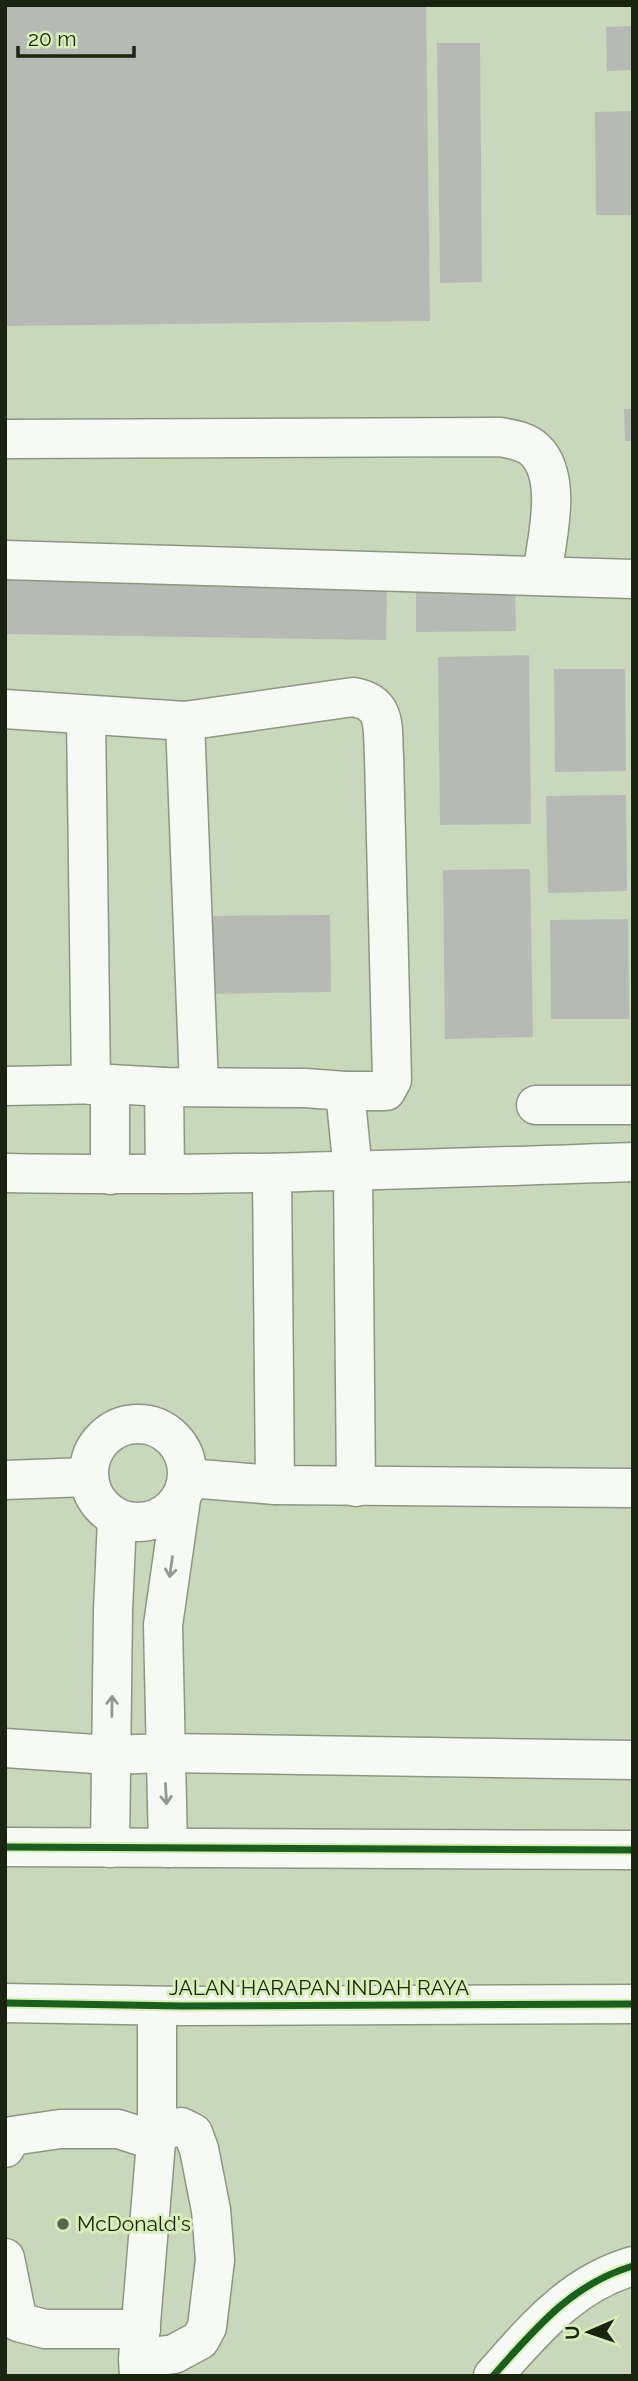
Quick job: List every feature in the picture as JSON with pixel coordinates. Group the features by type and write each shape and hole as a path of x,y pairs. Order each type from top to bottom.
{"street":[{"path":"5,439 516,439 535,449 547,468 552,491 542,576"},
{"path":"5,560 633,579"},
{"path":"5,709 185,721 353,697 368,699 381,714 384,756 392,1080 386,1090 381,1092 101,1084 5,1086"},
{"path":"86,716 101,1084 110,1175"},
{"path":"165,1174 182,1087 185,721"},
{"path":"345,1091 353,1172 356,1487"},
{"path":"536,1105 633,1105"},
{"path":"5,1173 110,1175 353,1172 633,1162"},
{"path":"272,1173 275,1485"},
{"path":"169,1848 164,1753 163,1625 184,1488 185,1457 175,1439 158,1427 138,1422 118,1426 101,1438 91,1456 88,1477 92,1494 103,1509 117,1518 135,1523 153,1521 168,1512 184,1488"},
{"path":"5,1480 88,1477"},
{"path":"184,1488 275,1485 633,1488"},
{"path":"110,1848 117,1518"},
{"path":"5,1748 111,1755 164,1753 633,1760"},
{"path":"5,1847 633,1850"},
{"name":"JALAN HARAPAN INDAH RAYA","path":"5,2003 169,2006 633,2004"},
{"path":"139,2354 165,2133 169,2006"},
{"path":"5,2148 12,2136 60,2129 193,2133 200,2149 211,2210 215,2260 207,2327 200,2340 174,2354 139,2354 18,2322 5,2258"},
{"path":"493,2376 549,2314 579,2292 633,2266"}],"building":[{"path":"5,5 426,5 430,321 5,326"},
{"path":"633,26 633,70 607,71 606,27"},
{"path":"437,43 480,43 482,282 440,283"},
{"path":"633,111 633,215 596,215 595,112"},
{"path":"624,409 633,409 633,441 625,441"},
{"path":"5,578 387,584 386,640 5,634"},
{"path":"515,587 516,631 416,632 416,588"},
{"path":"529,655 531,824 440,825 438,657"},
{"path":"554,669 625,669 626,771 555,772"},
{"path":"626,795 627,891 548,893 546,796"},
{"path":"530,869 533,1037 445,1039 443,870"},
{"path":"330,915 331,992 207,994 206,916"},
{"path":"628,919 629,1019 551,1019 550,920"}],"cycle path":[{"path":"5,1847 633,1850"},
{"path":"5,2003 182,2006 633,2004"},
{"path":"493,2376 539,2326 572,2297 591,2284 633,2266"}],"place":[{"name":"McDonald's","path":"63,2224"}]}
